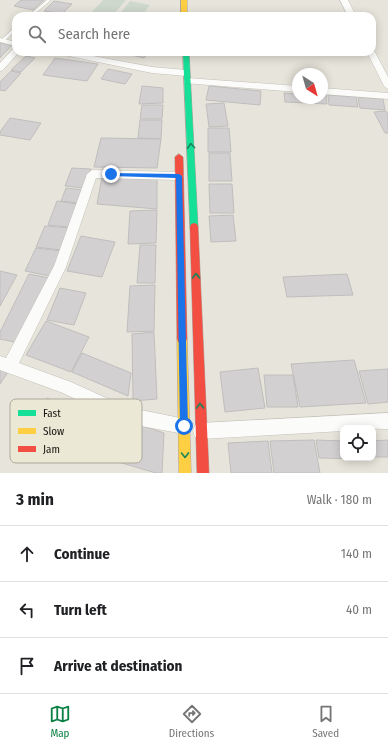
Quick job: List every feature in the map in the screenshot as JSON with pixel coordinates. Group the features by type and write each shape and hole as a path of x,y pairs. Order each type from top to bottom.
{"main road":[{"path":"174,0 175,12"},
{"path":"184,0 184,12"},
{"path":"186,56 192,172 202,473"},
{"path":"178,144 185,473"}],"street":[{"path":"344,0 350,12"},
{"path":"1,41 12,43"},
{"path":"0,68 12,55"},
{"path":"81,56 176,73 186,77 292,88"},
{"path":"373,56 388,86"},
{"path":"328,91 388,96"},
{"path":"92,399 66,387 5,365 60,267 92,174 179,176"},
{"path":"142,417 184,426"},
{"path":"200,431 388,421"}],"lane":[{"path":"35,12 49,0"},
{"path":"1,41 12,31"}],"shaded area":[{"path":"103,0 126,0 116,12 92,12"},
{"path":"130,1 150,5 144,12 121,12"}],"building":[{"path":"21,0 44,0 33,10 14,6"},
{"path":"54,1 72,4 64,12 44,11"},
{"path":"0,43 12,45 0,58"},
{"path":"26,56 35,58 21,72 11,70"},
{"path":"136,56 146,56 144,58"},
{"path":"55,58 98,64 87,81 43,75"},
{"path":"108,69 132,74 125,84 101,79"},
{"path":"11,71 21,73 5,91 0,90 0,82"},
{"path":"142,86 163,88 163,103 139,104"},
{"path":"209,86 261,91 260,105 206,100"},
{"path":"284,93 292,94 292,102 285,102"},
{"path":"328,95 356,97 358,107 329,105"},
{"path":"358,97 383,99 385,110 360,108"},
{"path":"224,103 228,126 209,127 206,104"},
{"path":"142,105 163,105 162,119 140,119"},
{"path":"386,111 388,115 388,133 385,133 374,112"},
{"path":"10,118 41,123 30,140 0,135 0,132"},
{"path":"140,120 162,120 161,139 138,138"},
{"path":"208,128 229,128 231,152 208,152"},
{"path":"101,138 161,139 157,168 94,167"},
{"path":"209,153 230,153 232,181 209,181"},
{"path":"72,168 91,169 84,188 65,186"},
{"path":"102,177 157,178 157,209 97,204"},
{"path":"209,184 232,184 234,213 210,213"},
{"path":"66,188 83,190 78,203 61,201"},
{"path":"57,201 78,204 69,227 48,225"},
{"path":"157,210 156,243 128,244 130,211"},
{"path":"233,215 236,241 211,242 209,216"},
{"path":"45,226 69,228 61,250 36,247"},
{"path":"81,236 115,242 102,277 67,271"},
{"path":"140,245 156,245 155,283 137,283"},
{"path":"36,248 61,251 50,276 25,271"},
{"path":"0,271 17,275 0,306"},
{"path":"29,274 50,278 19,343 0,339 0,332"},
{"path":"347,274 353,295 287,297 283,277"},
{"path":"155,285 154,331 127,332 130,286"},
{"path":"60,288 86,293 74,325 47,320"},
{"path":"46,321 89,337 71,372 26,355"},
{"path":"154,332 157,399 142,400 142,399 133,399 132,334"},
{"path":"82,353 131,373 128,396 72,372"},
{"path":"354,360 366,403 300,407 291,364"},
{"path":"258,368 265,408 225,412 220,372"},
{"path":"0,369 8,372 0,384"},
{"path":"388,369 388,402 368,404 359,371"},
{"path":"264,375 293,375 298,407 267,407"},
{"path":"142,426 164,433 162,473 156,473 122,463 142,463"},
{"path":"314,440 320,473 274,473 270,441"},
{"path":"316,440 340,441 340,458 319,458"},
{"path":"388,440 388,457 376,457 376,441"},
{"path":"268,441 272,473 231,473 228,443"}],"traffic: fast":[{"path":"186,56 194,227"}],"traffic: slow":[{"path":"184,0 184,12"},
{"path":"182,338 185,473"}],"traffic: jam":[{"path":"179,157 182,338"},
{"path":"194,227 203,473"}],"route":[{"path":"111,174 179,176 184,426"}]}
